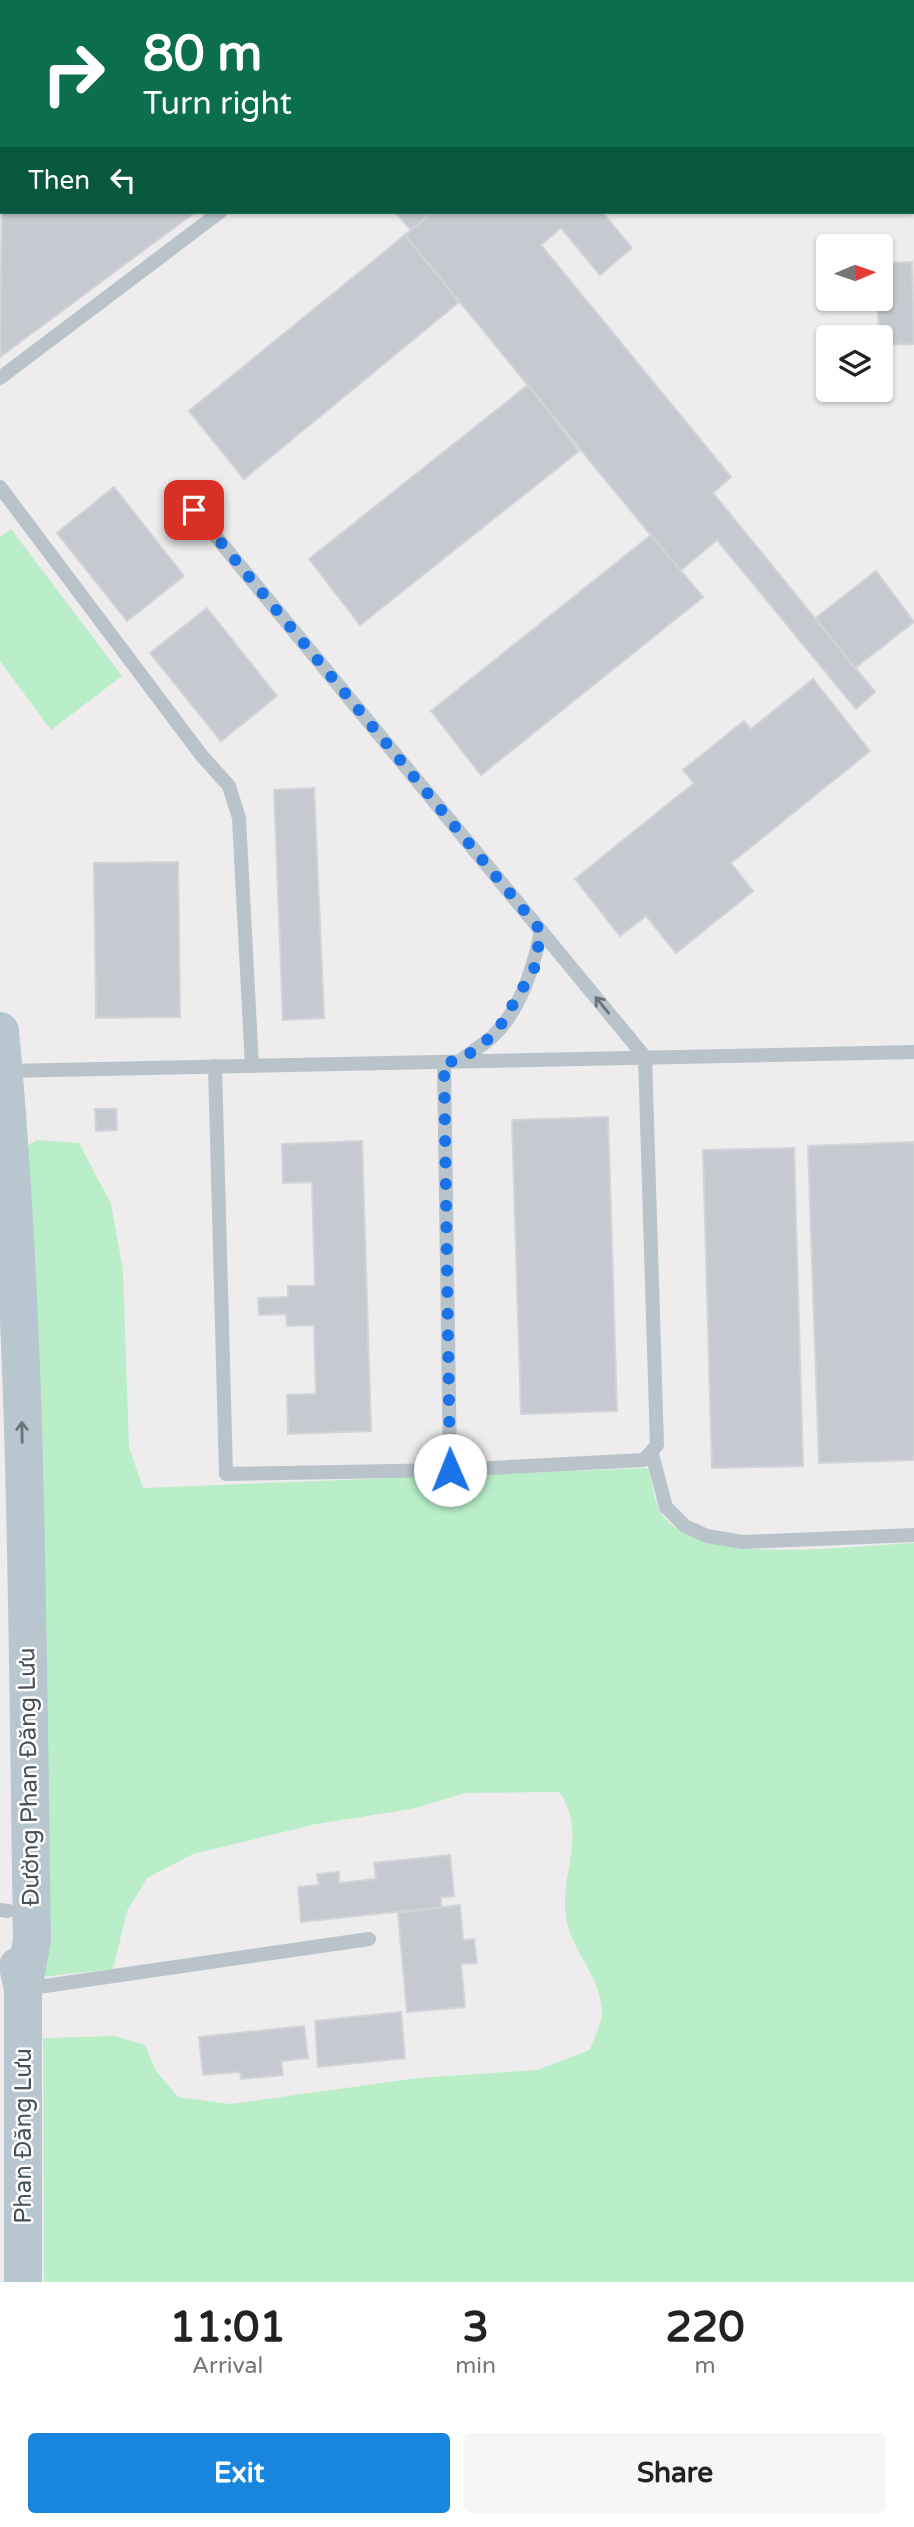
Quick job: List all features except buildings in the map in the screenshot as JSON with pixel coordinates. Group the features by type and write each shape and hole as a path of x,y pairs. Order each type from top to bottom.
{"street":[{"name":"Đường Phan Đăng Lưu","path":"0,1031 19,1323 27,1627 32,1940 23,1989"},
{"name":"Đường Phan Đăng Lưu","path":"0,1458 4,1910 23,1989"},
{"name":"Phan Đăng Lưu","path":"23,1989 23,2282"}],"lane":[{"path":"0,378 217,214"},
{"path":"0,487 229,786 239,818 252,1066"},
{"path":"194,510 645,1058 657,1445 652,1454 644,1460 450,1470 226,1474 215,1066"},
{"path":"460,1061 496,1033 516,1002 534,969 541,931"},
{"path":"2,1071 914,1052"},
{"path":"444,1062 450,1470"},
{"path":"652,1454 666,1507 685,1526 707,1536 742,1542 914,1535"},
{"path":"23,1989 369,1940"}],"green space":[{"path":"11,529 122,676 51,730 0,661 0,537"},
{"path":"37,1140 79,1143 111,1204 123,1270 129,1447 143,1488 648,1468 659,1509 676,1528 703,1540 737,1547 776,1550 914,1543 914,2282 44,2282 43,2038 115,2036 145,2045 156,2071 178,2097 230,2104 418,2078 537,2070 590,2050 600,2024 602,2009 596,1985 569,1930 566,1918 566,1885 573,1839 568,1808 559,1792 465,1793 412,1809 316,1824 193,1854 147,1878 127,1911 113,1969 42,1977 17,1153"}],"route":[{"path":"194,510 541,931 534,969 496,1033 460,1061 444,1062 450,1470"}]}
